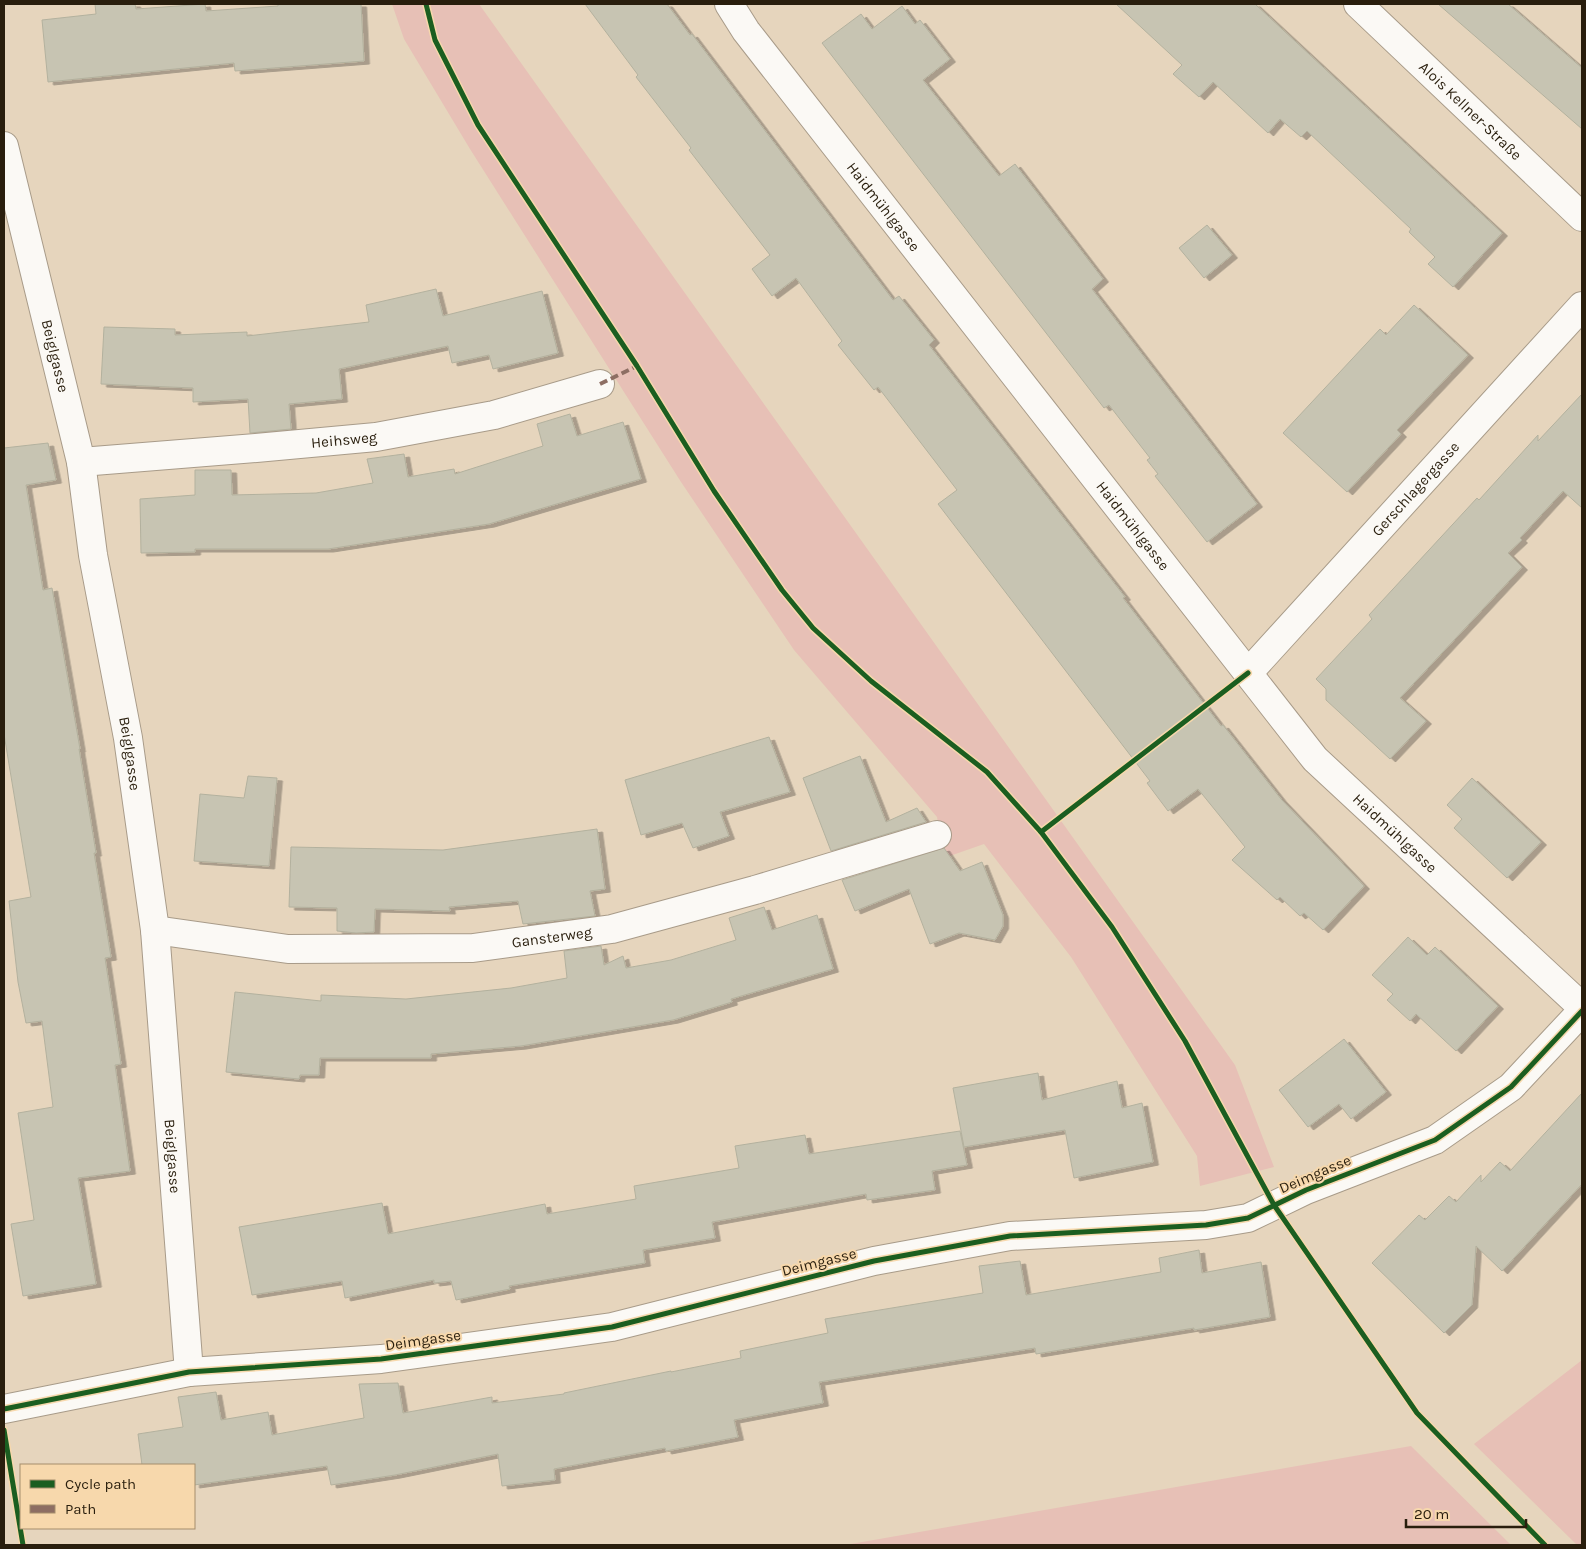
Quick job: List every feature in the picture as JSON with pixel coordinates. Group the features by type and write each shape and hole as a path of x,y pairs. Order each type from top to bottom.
{"street":[{"name":"Haidmühlgasse","path":"729,4 746,31 1316,759 1582,1009"},
{"name":"Alois Kellner-Straße","path":"1358,4 1582,217"},
{"name":"Beiglgasse","path":"4,146 81,462 93,556 128,738 155,930 189,1372"},
{"name":"Gerschlagergasse","path":"1248,673 1582,306"},
{"name":"Heihsweg","path":"81,462 376,437 494,415 600,384"},
{"name":"Gansterweg","path":"155,930 288,949 473,948 612,929 755,890 937,835"},
{"name":"Deimgasse","path":"4,1409 189,1372 381,1358 612,1327 874,1261 1010,1236 1206,1226 1248,1218 1306,1190 1434,1140 1511,1088 1582,1009"}],"shaded area":[{"path":"392,4 479,4 1235,1065 1274,1167 1200,1186 1197,1156 1071,957 984,844 944,858 937,817 794,650 681,482 470,149 404,39"},
{"path":"1582,1360 1582,1545 1577,1545 1474,1444"},
{"path":"1411,1446 1511,1545 845,1545"}],"building":[{"path":"95,4 135,4 136,9 205,4 206,11 278,6 278,4 361,4 364,61 235,71 234,63 48,82 42,20 96,14"},
{"path":"585,4 667,4 690,35 692,34 893,300 899,296 934,340 929,345 1125,597 1123,598 1221,726 1223,725 1281,799 1364,886 1323,930 1304,913 1300,916 1280,897 1277,900 1232,860 1245,847 1198,789 1168,811 1147,783 1150,781 938,504 957,490 878,387 874,390 838,345 842,341 796,278 772,296 752,269 770,255 689,150 691,148 636,77 638,75"},
{"path":"1116,4 1255,4 1502,233 1453,287 1428,264 1435,257 1409,232 1411,229 1307,131 1301,137 1280,119 1268,133 1213,82 1199,97 1173,74 1182,65"},
{"path":"1438,4 1508,4 1582,68 1582,129"},
{"path":"902,6 915,24 920,20 950,59 923,80 999,176 1015,164 1103,279 1092,289 1257,504 1207,542 1155,476 1158,474 1147,460 1150,458 1109,405 1104,408 822,43 861,14 872,29"},
{"path":"1207,225 1232,255 1204,278 1179,248"},
{"path":"436,289 443,316 542,291 558,353 493,369 489,355 452,363 448,346 339,369 342,399 289,404 291,429 250,433 248,399 193,402 193,388 101,384 104,327 175,329 175,335 247,332 247,336 369,322 366,305"},
{"path":"1414,305 1468,355 1397,430 1401,434 1347,492 1283,433 1380,329 1386,335"},
{"path":"1582,394 1582,508 1563,491 1520,538 1522,540 1508,553 1522,567 1400,698 1426,721 1390,759 1326,700 1326,689 1316,679 1372,619 1369,615 1477,498 1479,500 1538,435 1538,441"},
{"path":"570,414 577,436 623,422 641,479 489,524 328,549 195,549 195,552 141,553 140,499 195,495 195,470 231,470 232,495 316,493 373,483 367,459 404,454 408,477 454,469 455,474 543,446 537,424"},
{"path":"48,443 56,480 26,485 43,590 52,588 96,853 94,853 111,957 105,958 121,1064 115,1065 130,1171 78,1178 96,1284 23,1296 11,1224 34,1220 18,1113 53,1107 42,1021 26,1023 18,982 9,901 31,897 4,734 4,448"},
{"path":"769,737 790,792 720,812 729,836 693,848 682,823 641,835 625,780"},
{"path":"860,756 886,822 917,808 926,822 831,851 803,778"},
{"path":"248,776 277,778 269,866 194,861 200,794 244,798"},
{"path":"1472,778 1541,842 1507,878 1454,828 1462,819 1447,805"},
{"path":"597,829 605,889 590,891 595,916 523,924 518,901 449,907 450,911 375,909 374,932 356,933 337,931 337,908 289,907 291,847 443,850"},
{"path":"944,848 960,871 982,862 1003,915 1003,926 995,940 959,933 930,944 909,889 855,911 842,880"},
{"path":"764,907 772,930 817,915 833,969 731,999 732,1002 673,1020 521,1046 431,1054 431,1058 320,1058 319,1075 300,1075 299,1079 226,1072 235,992 321,1001 321,995 406,999 511,988 567,978 564,951 601,946 604,965 623,956 626,968 671,960 736,940 729,918"},
{"path":"1408,937 1427,955 1435,947 1498,1006 1456,1051 1416,1014 1410,1021 1387,1000 1393,994 1372,975"},
{"path":"1344,1039 1386,1092 1351,1119 1339,1104 1308,1127 1279,1090"},
{"path":"1038,1073 1042,1100 1117,1081 1122,1108 1142,1103 1153,1162 1074,1178 1065,1130 964,1147 953,1088"},
{"path":"1582,1093 1582,1184 1502,1271 1476,1246 1472,1305 1444,1333 1372,1263 1419,1215 1425,1220 1449,1196 1456,1202 1481,1175 1481,1182 1500,1162 1510,1171"},
{"path":"960,1131 967,1165 932,1171 935,1190 867,1200 866,1194 712,1222 715,1238 643,1250 645,1263 509,1286 510,1289 456,1300 451,1281 434,1283 434,1280 345,1298 342,1281 252,1295 239,1227 382,1203 388,1234 545,1204 547,1214 636,1199 634,1186 739,1168 735,1146 805,1135 809,1154"},
{"path":"1199,1250 1202,1273 1261,1262 1270,1317 1036,1354 1035,1348 819,1382 823,1403 734,1420 738,1437 666,1451 665,1448 554,1469 555,1480 502,1486 498,1454 395,1475 331,1485 327,1466 195,1485 195,1464 142,1464 138,1434 183,1427 178,1397 216,1392 221,1420 268,1412 272,1435 364,1418 359,1384 398,1383 403,1413 492,1397 492,1403 564,1394 741,1358 740,1351 828,1333 825,1319 983,1293 979,1266 1020,1261 1026,1295 1161,1272 1159,1258"}],"marked path":[{"path":"600,384 637,366"}],"cycle path":[{"path":"426,4 435,40 478,125 637,366 714,491 782,590 813,628 871,681 987,772 1041,832 1112,927 1185,1041 1274,1205 1417,1413 1545,1545"},
{"path":"1041,832 1248,673"},
{"path":"4,1409 189,1372 381,1359 612,1327 874,1261 1010,1236 1206,1225 1248,1218 1306,1190 1435,1140 1511,1087 1582,1011"},
{"path":"4,1430 20,1527"},
{"path":"20,1529 23,1545"}]}
